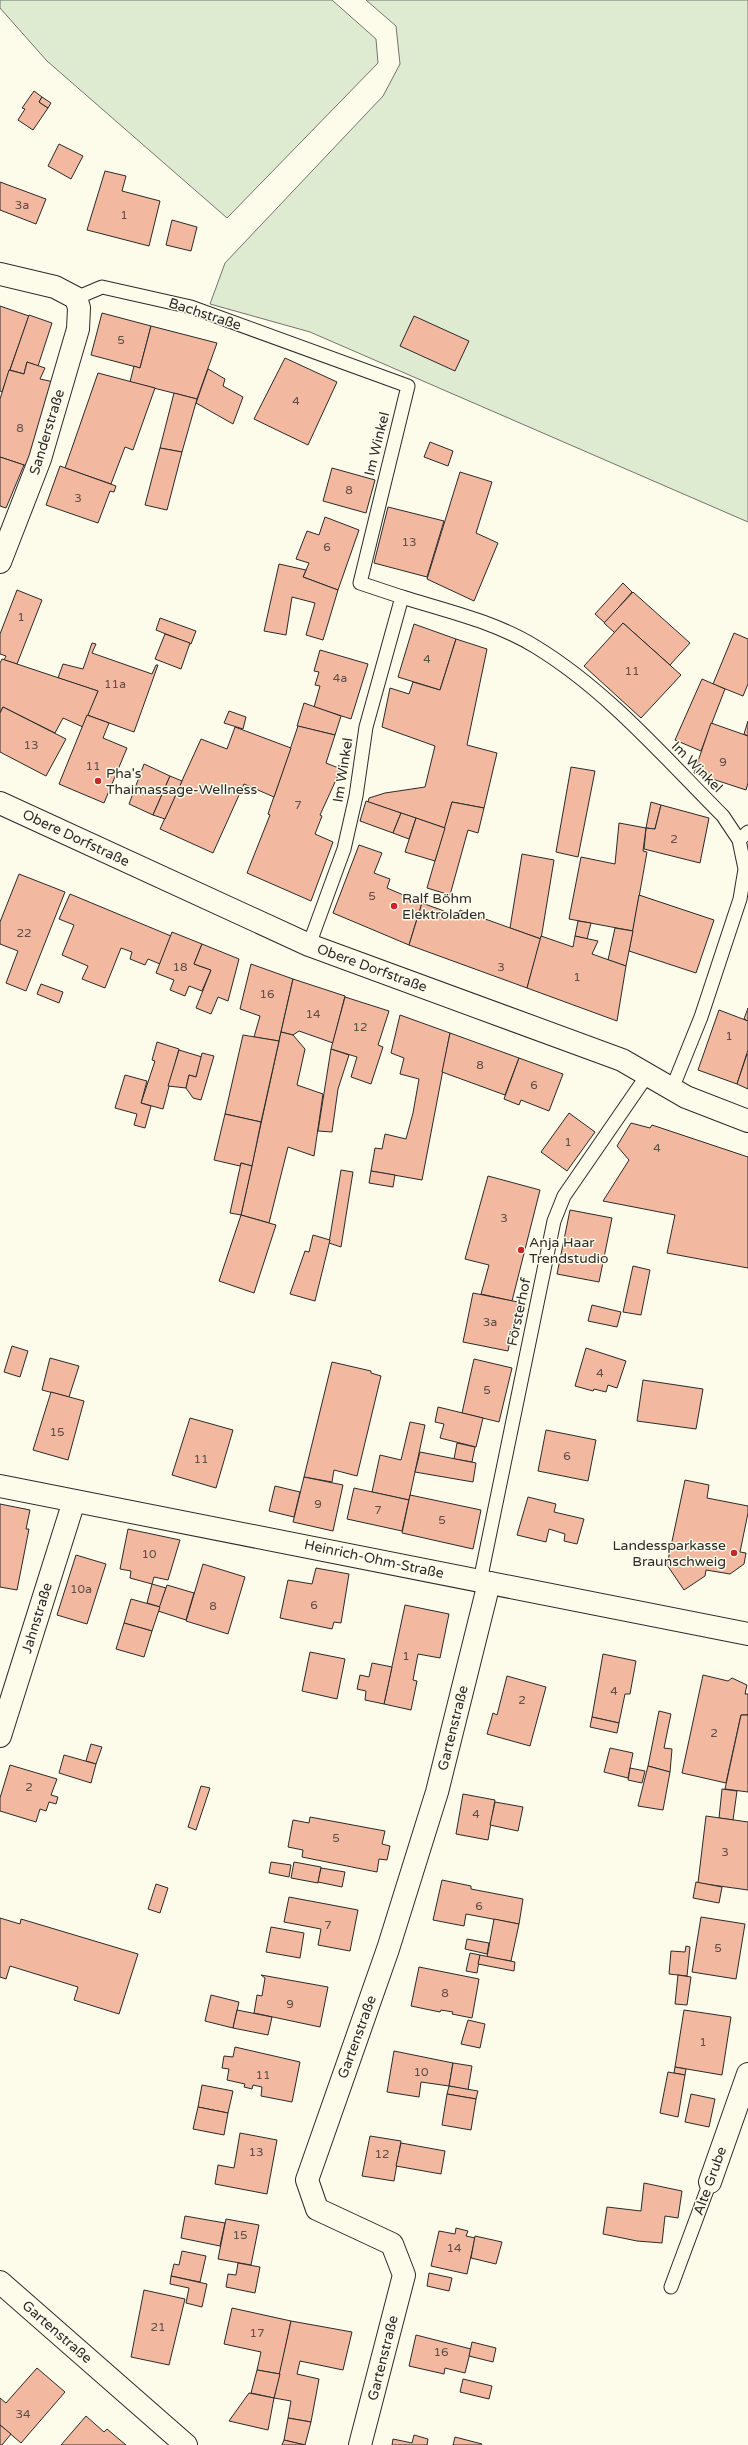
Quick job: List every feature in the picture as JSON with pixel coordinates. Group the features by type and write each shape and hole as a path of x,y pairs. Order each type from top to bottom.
{"street":[{"path":"0,274 54,287 76,298"},
{"name":"Sanderstraße","path":"0,562 40,459 78,329 79,308 76,298"},
{"name":"Obere Dorfstraße","path":"0,803 309,945 622,1060 686,1097 748,1121"},
{"name":"Heinrich-Ohm-Straße","path":"0,1486 748,1634"},
{"name":"Jahnstraße","path":"0,1736 74,1501"},
{"name":"Gartenstraße","path":"360,2445 404,2275 392,2244 317,2208 307,2180 388,1949 437,1792 485,1582"},
{"name":"Alte Grube","path":"710,2182 748,2074"},
{"name":"Gartenstraße","path":"0,2282 186,2445"}],"lane":[{"name":"Bachstraße","path":"76,298 102,287 191,307 408,386"},
{"name":"Im Winkel","path":"408,386 360,583 486,624 535,646 590,684 743,836 744,869 740,899 701,1017 672,1089"},
{"name":"Im Winkel","path":"309,945 344,849 356,796 366,727 402,597"},
{"name":"Försterhof","path":"485,1582 554,1221 564,1196 648,1074"},
{"name":"Alte Grube","path":"672,2287 710,2182"}],"green space":[{"path":"0,0 332,0 376,39 378,63 227,218 47,61 0,8"},
{"path":"366,0 748,0 748,522 310,332 210,304 225,263 383,96 400,64 396,26"}],"building":[{"path":"34,91 42,97 39,102 48,108 33,130 18,120 25,109 22,108"},
{"path":"42,97 51,103 48,108 39,102"},
{"path":"59,144 83,156 71,179 48,166"},
{"path":"105,171 126,176 122,191 160,201 149,246 87,230"},
{"path":"0,182 46,199 36,224 0,210"},
{"path":"172,220 197,227 191,251 166,245"},
{"path":"0,306 29,316 2,392 0,391"},
{"path":"102,313 151,326 140,368 91,355"},
{"path":"29,315 52,323 38,366 27,362 24,374 10,370"},
{"path":"414,316 469,341 455,371 400,346"},
{"path":"151,326 217,343 197,399 130,382 134,366 140,368"},
{"path":"285,358 337,382 308,445 254,419"},
{"path":"27,362 45,368 40,379 54,382 27,466 0,457 0,399 9,370 24,374"},
{"path":"208,369 225,379 223,386 243,397 233,424 196,403"},
{"path":"98,373 155,388 133,450 125,447 111,484 65,468"},
{"path":"174,393 197,399 182,452 160,448"},
{"path":"430,442 453,451 448,466 424,457"},
{"path":"160,448 182,452 167,510 145,505"},
{"path":"0,457 24,465 6,508 0,506"},
{"path":"60,466 116,486 114,492 110,491 98,523 46,505"},
{"path":"332,468 375,480 366,513 323,501"},
{"path":"460,472 492,482 476,533 498,543 474,601 427,579"},
{"path":"388,507 444,521 427,577 374,563"},
{"path":"325,517 359,530 338,590 303,577 309,563 296,559 307,531 319,535"},
{"path":"279,564 306,570 303,577 338,590 323,640 306,635 315,603 292,597 286,635 264,631"},
{"path":"623,583 632,592 605,623 595,614"},
{"path":"17,590 42,600 17,664 4,660 6,656 0,654 0,634"},
{"path":"633,592 690,643 670,665 623,623 615,633 604,623"},
{"path":"160,618 196,631 191,644 156,630"},
{"path":"623,623 681,675 641,718 584,666"},
{"path":"414,624 456,639 440,690 398,677"},
{"path":"734,633 748,639 748,684 743,696 713,684"},
{"path":"165,634 190,643 181,669 155,659"},
{"path":"456,639 487,649 467,745 497,753 484,808 452,802 445,828 368,802 369,798 385,793 425,787 435,746 382,727 390,688 409,694 413,682 440,690"},
{"path":"92,643 96,644 92,653 152,674 156,665 158,665 134,732 87,715 98,691 58,678 63,664 83,669"},
{"path":"320,650 368,664 351,719 314,707 320,686 315,685 319,672 314,671"},
{"path":"2,659 98,691 83,727 63,718 55,733 3,707 0,713 0,663"},
{"path":"702,679 725,689 701,751 675,740"},
{"path":"304,703 341,716 335,735 297,726"},
{"path":"3,707 66,739 46,776 0,752 0,713"},
{"path":"229,711 246,717 243,729 224,723"},
{"path":"87,715 109,723 103,738 127,748 104,803 59,784"},
{"path":"748,721 748,736 744,734"},
{"path":"711,723 748,736 748,783 746,790 694,773"},
{"path":"298,726 335,735 326,763 341,769 320,815 322,816 315,834 333,842 311,901 247,873 270,815 268,814"},
{"path":"235,727 291,748 274,797 244,784 213,853 160,829 201,739 227,749"},
{"path":"144,764 170,776 153,815 129,804"},
{"path":"571,767 595,771 578,857 556,852"},
{"path":"170,776 182,781 165,819 153,815"},
{"path":"366,801 401,813 393,833 360,821"},
{"path":"452,802 484,808 478,833 468,830 450,895 427,888"},
{"path":"651,802 661,805 655,829 646,828"},
{"path":"661,805 709,818 700,863 644,849 646,828 655,829"},
{"path":"401,813 416,818 409,839 393,833"},
{"path":"416,818 445,828 435,861 405,852"},
{"path":"619,823 646,828 643,851 647,852 633,931 569,919 581,857 615,864"},
{"path":"359,845 382,853 374,873 390,879 387,888 422,903 409,945 333,913"},
{"path":"522,854 554,860 541,939 510,928"},
{"path":"19,874 65,892 26,991 6,983 18,951 0,944 0,922"},
{"path":"70,894 171,936 160,964 148,959 145,965 130,959 132,952 121,948 105,988 82,979 88,966 62,955 74,925 59,919"},
{"path":"639,895 714,920 696,973 629,951"},
{"path":"422,903 458,916 460,910 541,939 527,988 409,945"},
{"path":"578,921 591,923 587,939 575,936"},
{"path":"615,928 633,931 626,966 608,960"},
{"path":"172,932 202,944 194,964 211,970 202,991 189,986 185,996 170,990 174,980 156,973"},
{"path":"541,936 573,947 575,936 598,941 592,954 626,966 617,1021 527,988"},
{"path":"202,944 239,959 228,1001 218,997 211,1014 196,1008 211,970 194,964"},
{"path":"251,964 293,979 279,1041 254,1037 260,1016 240,1009"},
{"path":"293,979 345,996 333,1043 299,1031 293,1035 281,1032"},
{"path":"41,984 63,992 59,1003 37,994"},
{"path":"345,997 389,1011 378,1045 383,1047 371,1084 351,1077 357,1057 331,1049"},
{"path":"748,1008 748,1021 744,1019"},
{"path":"719,1010 748,1021 748,1050 737,1084 698,1070"},
{"path":"400,1015 450,1033 422,1180 371,1171 375,1148 382,1149 385,1134 406,1139 413,1113 419,1079 400,1074 404,1058 391,1053"},
{"path":"281,1032 293,1035 305,1049 297,1085 323,1094 314,1156 288,1147 269,1223 241,1215"},
{"path":"450,1033 519,1058 505,1095 442,1072"},
{"path":"243,1035 279,1041 261,1122 225,1114"},
{"path":"157,1042 179,1049 163,1109 141,1103 155,1061 152,1060"},
{"path":"331,1049 349,1055 338,1089 332,1132 318,1131"},
{"path":"179,1050 202,1057 196,1077 189,1075 186,1088 168,1086"},
{"path":"202,1053 214,1056 201,1100 193,1098 186,1088 189,1075 196,1077"},
{"path":"748,1054 748,1089 737,1084"},
{"path":"519,1058 563,1074 549,1111 521,1100 519,1105 504,1099"},
{"path":"125,1075 147,1081 141,1103 151,1106 145,1128 134,1125 137,1114 115,1108"},
{"path":"569,1113 595,1132 567,1171 541,1152"},
{"path":"225,1114 261,1122 252,1166 241,1163 240,1166 214,1160"},
{"path":"631,1123 650,1128 652,1125 748,1157 748,1268 667,1253 675,1215 603,1201 629,1160 617,1146"},
{"path":"241,1163 252,1166 241,1215 230,1213"},
{"path":"341,1170 353,1172 341,1247 329,1243"},
{"path":"371,1171 395,1175 393,1187 369,1183"},
{"path":"488,1176 540,1190 512,1301 481,1294 489,1265 465,1259"},
{"path":"570,1210 612,1218 599,1282 557,1274"},
{"path":"241,1215 276,1225 254,1293 219,1281"},
{"path":"313,1235 330,1240 315,1301 290,1294 305,1251 309,1252"},
{"path":"633,1266 650,1270 641,1315 623,1312"},
{"path":"473,1293 518,1302 508,1351 463,1342"},
{"path":"592,1305 621,1312 617,1327 588,1321"},
{"path":"12,1346 28,1351 20,1377 4,1372"},
{"path":"586,1348 626,1361 617,1388 608,1385 606,1392 594,1389 593,1391 575,1386"},
{"path":"50,1358 79,1366 69,1397 42,1390"},
{"path":"474,1359 512,1368 499,1422 462,1413"},
{"path":"332,1362 371,1371 371,1373 381,1376 357,1476 334,1470 332,1482 304,1477"},
{"path":"643,1380 703,1389 696,1429 637,1421"},
{"path":"51,1392 84,1401 68,1460 33,1450"},
{"path":"438,1407 483,1418 476,1447 440,1438 444,1424 435,1422"},
{"path":"190,1418 233,1430 216,1488 172,1475"},
{"path":"410,1422 425,1425 409,1500 372,1492 380,1455 401,1460"},
{"path":"546,1430 596,1440 588,1481 538,1471"},
{"path":"457,1443 475,1447 472,1462 454,1459"},
{"path":"420,1452 476,1463 473,1482 415,1472"},
{"path":"304,1477 343,1485 333,1531 293,1522"},
{"path":"685,1480 709,1485 707,1498 748,1506 748,1513 740,1552 746,1553 744,1564 730,1574 706,1570 705,1576 684,1590 667,1565"},
{"path":"275,1486 300,1492 294,1517 269,1511"},
{"path":"354,1488 409,1500 402,1531 347,1519"},
{"path":"410,1495 481,1510 473,1549 402,1533"},
{"path":"528,1497 556,1504 554,1512 584,1519 577,1544 564,1541 565,1534 549,1529 546,1542 517,1535"},
{"path":"0,1504 30,1510 26,1529 29,1529 17,1590 0,1587"},
{"path":"128,1529 180,1540 168,1580 154,1577 152,1584 130,1578 131,1571 120,1569"},
{"path":"76,1555 106,1564 87,1624 57,1615"},
{"path":"203,1564 245,1577 228,1634 186,1621"},
{"path":"316,1568 349,1574 341,1623 334,1622 332,1629 280,1618 288,1580 312,1584"},
{"path":"152,1584 166,1588 160,1607 147,1603"},
{"path":"167,1585 194,1593 186,1620 158,1611"},
{"path":"131,1599 160,1607 152,1631 124,1623"},
{"path":"405,1605 449,1614 440,1658 418,1654 413,1680 417,1681 411,1710 384,1704"},
{"path":"124,1623 152,1631 144,1657 116,1649"},
{"path":"310,1652 345,1659 337,1699 302,1691"},
{"path":"603,1654 636,1661 630,1694 625,1694 619,1723 592,1717"},
{"path":"372,1663 392,1667 384,1704 365,1700 366,1691 357,1689 360,1675 369,1677"},
{"path":"703,1675 728,1681 732,1678 747,1685 745,1694 748,1694 748,1715 741,1715 726,1783 682,1773"},
{"path":"507,1676 546,1687 530,1746 487,1734 493,1713 497,1715"},
{"path":"659,1711 671,1714 664,1748 672,1749 670,1772 648,1766"},
{"path":"741,1715 748,1715 748,1792 725,1789"},
{"path":"592,1717 619,1723 617,1733 590,1727"},
{"path":"91,1744 102,1747 96,1764 86,1761"},
{"path":"610,1748 633,1753 628,1778 604,1772"},
{"path":"64,1755 96,1764 91,1783 59,1773"},
{"path":"10,1765 57,1779 51,1795 58,1797 56,1804 49,1802 46,1811 40,1809 36,1822 0,1811 0,1798"},
{"path":"648,1766 670,1772 663,1810 638,1806"},
{"path":"630,1768 645,1771 642,1783 628,1780"},
{"path":"201,1786 210,1788 196,1830 188,1827"},
{"path":"722,1789 737,1791 733,1820 719,1818"},
{"path":"463,1794 495,1800 488,1840 456,1834"},
{"path":"495,1802 523,1807 518,1831 490,1825"},
{"path":"706,1816 748,1822 748,1890 698,1883"},
{"path":"310,1817 385,1831 382,1844 390,1846 387,1860 379,1859 377,1872 302,1857 303,1850 288,1847 293,1820 309,1823"},
{"path":"271,1862 291,1865 289,1877 269,1873"},
{"path":"294,1862 321,1867 318,1883 291,1878"},
{"path":"321,1868 345,1872 342,1887 318,1882"},
{"path":"442,1880 471,1886 471,1889 523,1899 519,1924 466,1914 464,1926 433,1920"},
{"path":"696,1882 722,1887 719,1903 693,1898"},
{"path":"156,1884 168,1888 160,1913 148,1909"},
{"path":"289,1897 358,1910 350,1951 318,1945 321,1929 284,1922"},
{"path":"701,1917 745,1924 736,1979 692,1972"},
{"path":"0,1918 20,1924 21,1919 138,1954 119,2014 74,2000 78,1987 10,1966 6,1979 0,1977"},
{"path":"494,1919 519,1924 511,1961 487,1957"},
{"path":"271,1927 304,1933 300,1958 266,1952"},
{"path":"467,1939 489,1943 487,1954 465,1949"},
{"path":"686,1946 690,1947 687,1976 669,1974 671,1951 685,1952"},
{"path":"470,1953 480,1955 477,1973 466,1971"},
{"path":"480,1955 515,1962 514,1971 478,1964"},
{"path":"419,1967 479,1979 472,2018 452,2014 453,2012 441,2010 440,2012 411,2006"},
{"path":"261,1975 328,1987 320,2027 254,2013 257,1995 262,1996 265,1978"},
{"path":"678,1975 691,1977 687,2005 675,2004"},
{"path":"211,1995 239,2002 233,2028 205,2021"},
{"path":"237,2010 272,2017 268,2035 233,2028"},
{"path":"684,2010 731,2017 722,2075 675,2067"},
{"path":"468,2020 485,2024 480,2048 461,2044"},
{"path":"235,2047 300,2062 292,2102 261,2096 262,2087 253,2085 252,2089 244,2087 245,2084 227,2080 229,2069 222,2068 224,2056 233,2057"},
{"path":"394,2051 453,2063 449,2086 421,2082 419,2097 387,2092"},
{"path":"453,2063 472,2066 468,2090 449,2086"},
{"path":"675,2067 686,2069 685,2075 674,2073"},
{"path":"668,2072 685,2075 678,2117 660,2113"},
{"path":"202,2085 233,2091 228,2113 198,2107"},
{"path":"449,2086 478,2091 476,2099 447,2094"},
{"path":"447,2094 476,2099 471,2130 442,2125"},
{"path":"691,2094 715,2099 709,2127 685,2122"},
{"path":"198,2107 228,2113 224,2135 193,2129"},
{"path":"240,2133 277,2140 267,2194 215,2184 218,2165 234,2168"},
{"path":"370,2136 401,2141 394,2181 362,2176"},
{"path":"401,2143 445,2151 441,2174 396,2166"},
{"path":"644,2183 682,2191 678,2218 665,2216 662,2243 637,2241 603,2234 607,2207 641,2211"},
{"path":"185,2216 225,2223 220,2246 181,2238"},
{"path":"226,2219 259,2225 251,2265 218,2259"},
{"path":"456,2228 468,2231 466,2236 475,2238 467,2274 431,2266 439,2231 455,2234"},
{"path":"475,2236 502,2242 496,2264 471,2258"},
{"path":"182,2251 206,2256 200,2282 171,2276 174,2264 179,2265"},
{"path":"238,2263 260,2267 255,2293 226,2287 228,2274 236,2275"},
{"path":"429,2273 452,2278 449,2291 427,2286"},
{"path":"171,2276 207,2284 202,2307 186,2303 189,2288 170,2284"},
{"path":"144,2290 185,2299 169,2365 131,2357"},
{"path":"232,2308 291,2321 280,2374 257,2370 261,2352 224,2344"},
{"path":"291,2321 352,2332 343,2370 300,2361 297,2374 319,2379 311,2422 288,2418 291,2401 274,2398"},
{"path":"416,2335 471,2349 465,2373 445,2368 444,2374 409,2366"},
{"path":"472,2342 496,2348 493,2362 469,2356"},
{"path":"37,2368 65,2392 21,2443 0,2425 0,2398 6,2403"},
{"path":"257,2370 280,2374 274,2398 251,2393"},
{"path":"463,2379 492,2386 489,2399 460,2392"},
{"path":"249,2393 274,2398 268,2430 229,2421"},
{"path":"86,2416 104,2432 107,2429 126,2445 61,2445"},
{"path":"288,2418 311,2422 305,2445 284,2440"},
{"path":"0,2425 11,2434 2,2445 0,2445"},
{"path":"414,2435 428,2439 427,2445 392,2445 393,2439 412,2443"},
{"path":"455,2437 482,2444 453,2445"},
{"path":"284,2440 305,2445 282,2445"}],"place":[{"name":"Pha's Thaimassage-Wellness","path":"98,781"},
{"name":"Ralf Böhm Elektroladen","path":"394,906"},
{"name":"Anja Haar Trendstudio","path":"521,1250"},
{"name":"Landessparkasse Braunschweig","path":"734,1553"}]}
